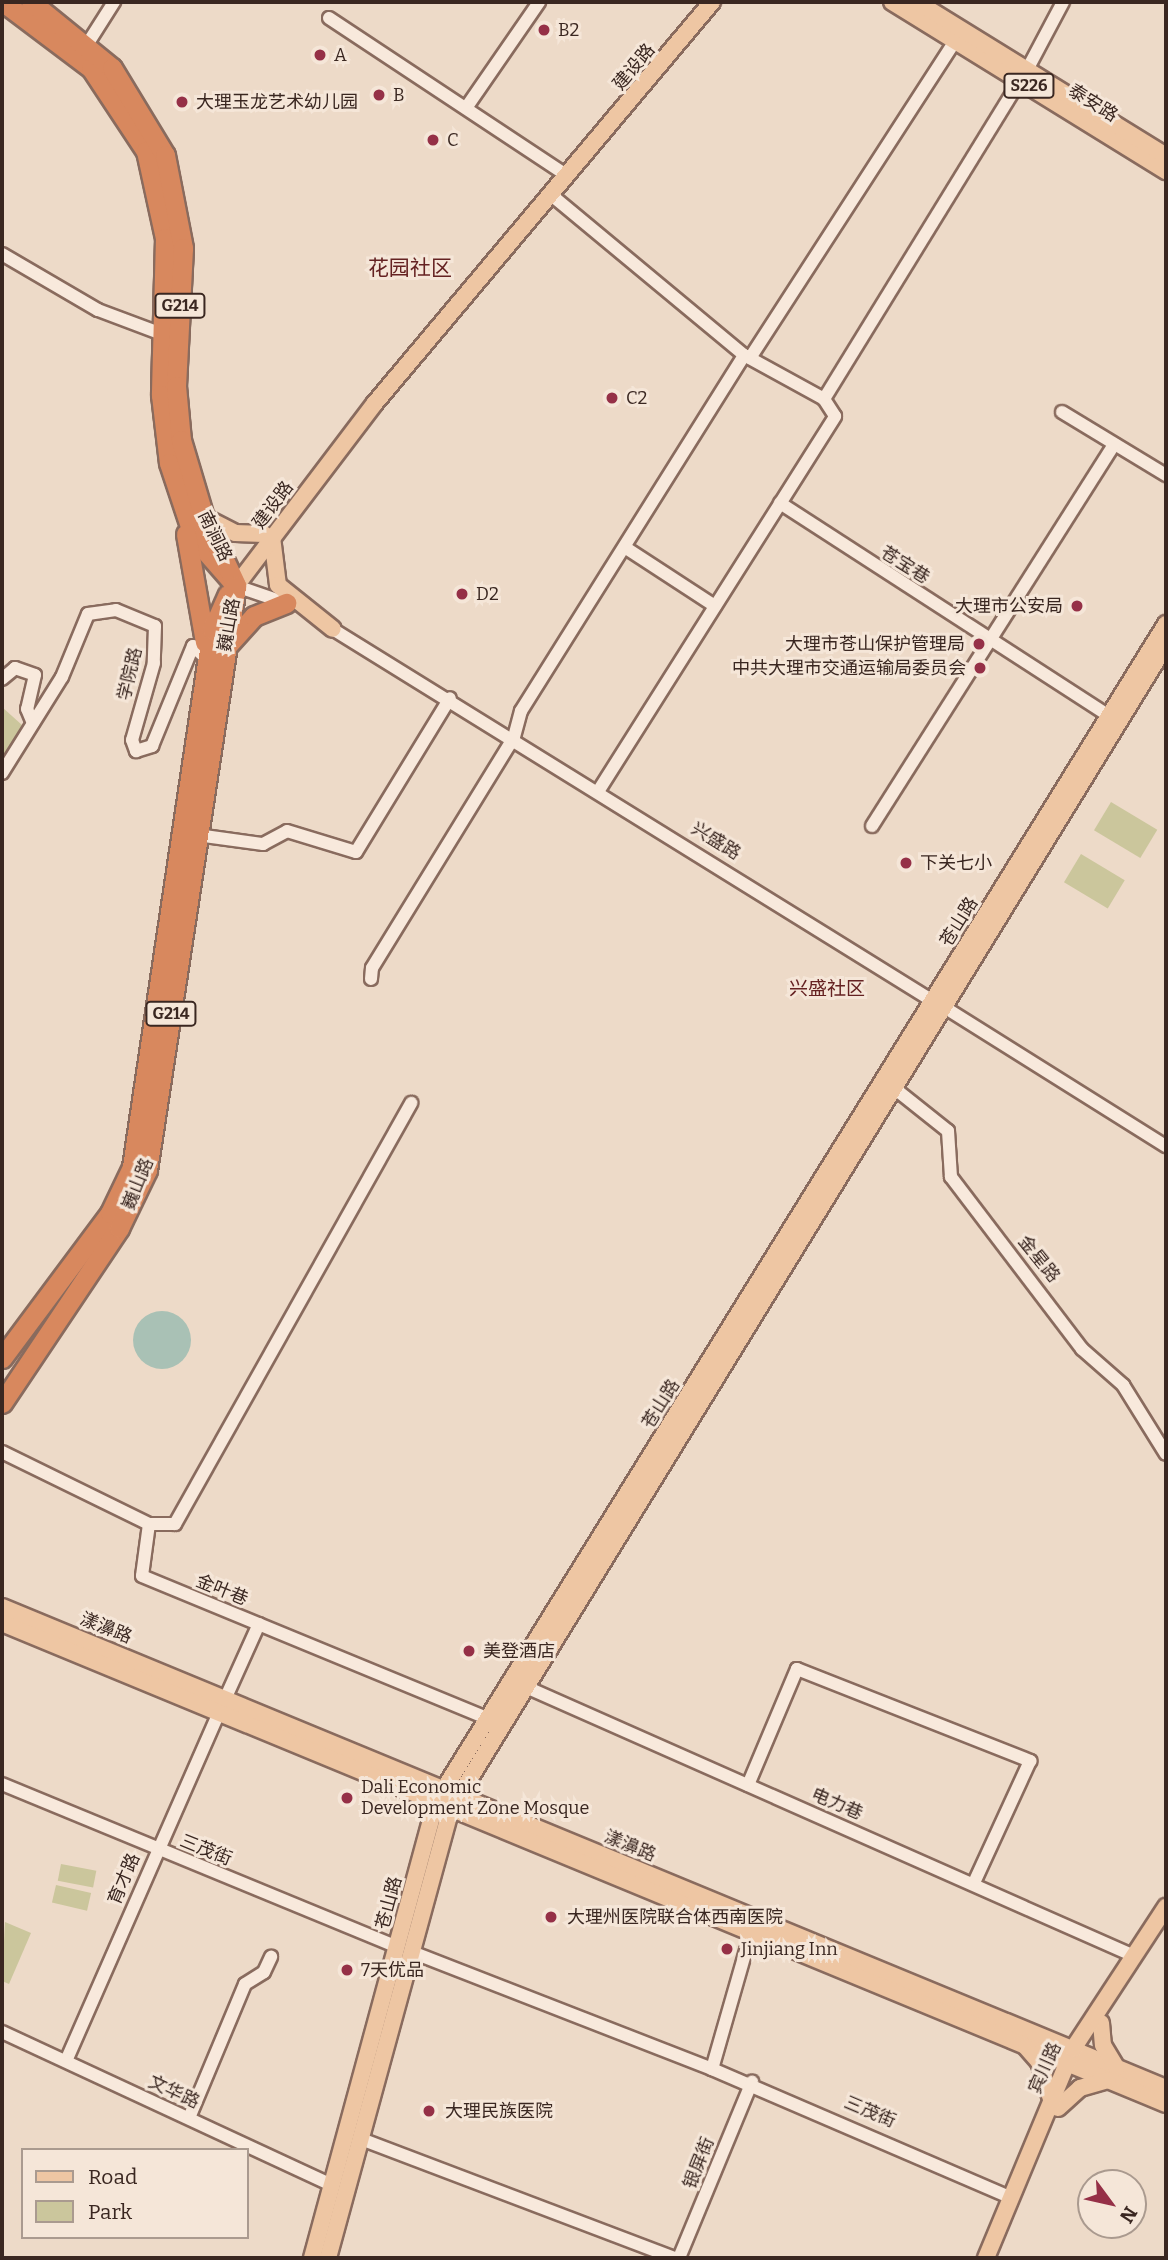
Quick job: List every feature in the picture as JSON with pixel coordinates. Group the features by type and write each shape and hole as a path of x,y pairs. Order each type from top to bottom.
{"highway":[{"name":"南涧路","path":"3,2 83,50"},
{"name":"南涧路","path":"31,2 140,106 172,177 183,248 170,334 164,432 179,502 200,548 236,586"},
{"name":"南涧路","path":"170,334 181,440 204,517 236,586"},
{"path":"179,502 208,651 245,623 286,603"},
{"name":"巍山路","path":"140,1167 208,651 216,612 236,586"},
{"name":"巍山路","path":"2,1403 105,1233 140,1167 197,835 208,651"},
{"name":"巍山路","path":"2,1358 105,1233"}],"main road":[{"name":"建设路","path":"236,586 268,535 366,401 562,172 702,2"},
{"name":"建设路","path":"268,535 375,402 712,2"},
{"name":"泰安路","path":"892,2 955,41 1024,75 1166,156"},
{"name":"泰安路","path":"917,2 1166,171"},
{"path":"204,517 234,533 268,535 278,585 333,629"},
{"name":"苍山路","path":"312,2258 448,1800 489,1719 939,1004 1114,719 1166,624"},
{"name":"苍山路","path":"1114,719 1166,645"},
{"name":"苍山路","path":"448,1800 526,1687 894,1088 939,1004"},
{"name":"漾濞路","path":"2,1607 226,1697 448,1800 751,1933 1026,2038"},
{"name":"漾濞路","path":"2,1623 219,1713 448,1800 1026,2038 1112,2074 1166,2104"},
{"name":"宾川路","path":"997,2258 1074,2058 1166,1907"},
{"name":"宾川路","path":"1095,2024 1166,1924"},
{"name":"苍山路","path":"328,2258 361,2139 405,1949"},
{"path":"1095,2024 1112,2074 1080,2088 1055,2104 1026,2038 1095,2024"},
{"name":"漾濞路","path":"1112,2074 1166,2088"},
{"name":"宾川路","path":"986,2258 1055,2104"}],"street":[{"path":"83,50 114,2"},
{"path":"466,108 539,2"},
{"path":"824,399 1024,75 1063,2"},
{"path":"329,18 562,172"},
{"path":"371,979 372,968 514,737 521,711 746,356 955,41"},
{"path":"551,195 746,356 824,399 835,416 599,790"},
{"path":"2,254 98,310 170,334"},
{"path":"1062,412 1166,475"},
{"path":"872,826 1114,444"},
{"name":"苍宝巷","path":"780,503 1114,719"},
{"path":"626,548 715,606"},
{"name":"兴盛路","path":"236,586 286,603 450,698 1166,1146"},
{"name":"学院路","path":"2,773 62,677 88,614 126,613 149,620 156,635 132,740 136,751 146,752 208,651"},
{"path":"2,679 15,667 35,675 27,709 33,723"},
{"path":"197,835 263,844 287,831 356,852 450,698"},
{"name":"金星路","path":"894,1088 948,1130 951,1177 1082,1349 1123,1385 1166,1454"},
{"path":"2,1452 149,1524 175,1524 411,1103"},
{"name":"金叶巷","path":"149,1524 142,1576 489,1719"},
{"path":"226,1697 258,1624"},
{"path":"748,1785 797,1669 1030,1761 974,1883"},
{"name":"电力巷","path":"526,1687 1134,1956"},
{"name":"育才路","path":"66,2061 156,1849 219,1713"},
{"name":"三茂街","path":"2,1784 405,1949 712,2069 1012,2195"},
{"path":"712,2069 751,1933"},
{"path":"189,2118 245,1984 264,1972 271,1957"},
{"name":"文华路","path":"2,2032 332,2185"},
{"name":"银屏街","path":"677,2258 751,2085"},
{"path":"361,2139 677,2258"}],"green space":[{"path":"2,707 22,725 2,760"},
{"path":"1111,802 1157,830 1140,858 1094,830"},
{"path":"1081,854 1125,880 1108,909 1064,882"},
{"path":"61,1864 96,1871 93,1888 58,1881"},
{"path":"56,1885 91,1893 87,1911 52,1903"},
{"path":"5,1922 31,1933 9,1984 2,1981"}],"shaded area":[{"path":"162,1311 178,1316 186,1324 191,1340 186,1356 178,1364 162,1369 146,1364 138,1356 133,1340 138,1324 146,1316"}],"place":[{"name":"B2","path":"544,30"},
{"name":"A","path":"320,55"},
{"name":"B","path":"379,95"},
{"name":"大理玉龙艺术幼儿园","path":"182,102"},
{"name":"C","path":"433,140"},
{"name":"C2","path":"612,398"},
{"name":"D2","path":"462,594"},
{"name":"大理市公安局","path":"1077,606"},
{"name":"大理市苍山保护管理局","path":"979,644"},
{"name":"中共大理市交通运输局委员会","path":"980,668"},
{"name":"下关七小","path":"906,863"},
{"name":"美登酒店","path":"469,1651"},
{"name":"Dali Economic Development Zone Mosque","path":"347,1798"},
{"name":"大理州医院联合体西南医院","path":"551,1917"},
{"name":"Jinjiang Inn","path":"727,1949"},
{"name":"7天优品","path":"347,1970"},
{"name":"大理民族医院","path":"429,2111"}],"district":[{"name":"花园社区","path":"410,268"},
{"name":"兴盛社区","path":"827,989"}]}
